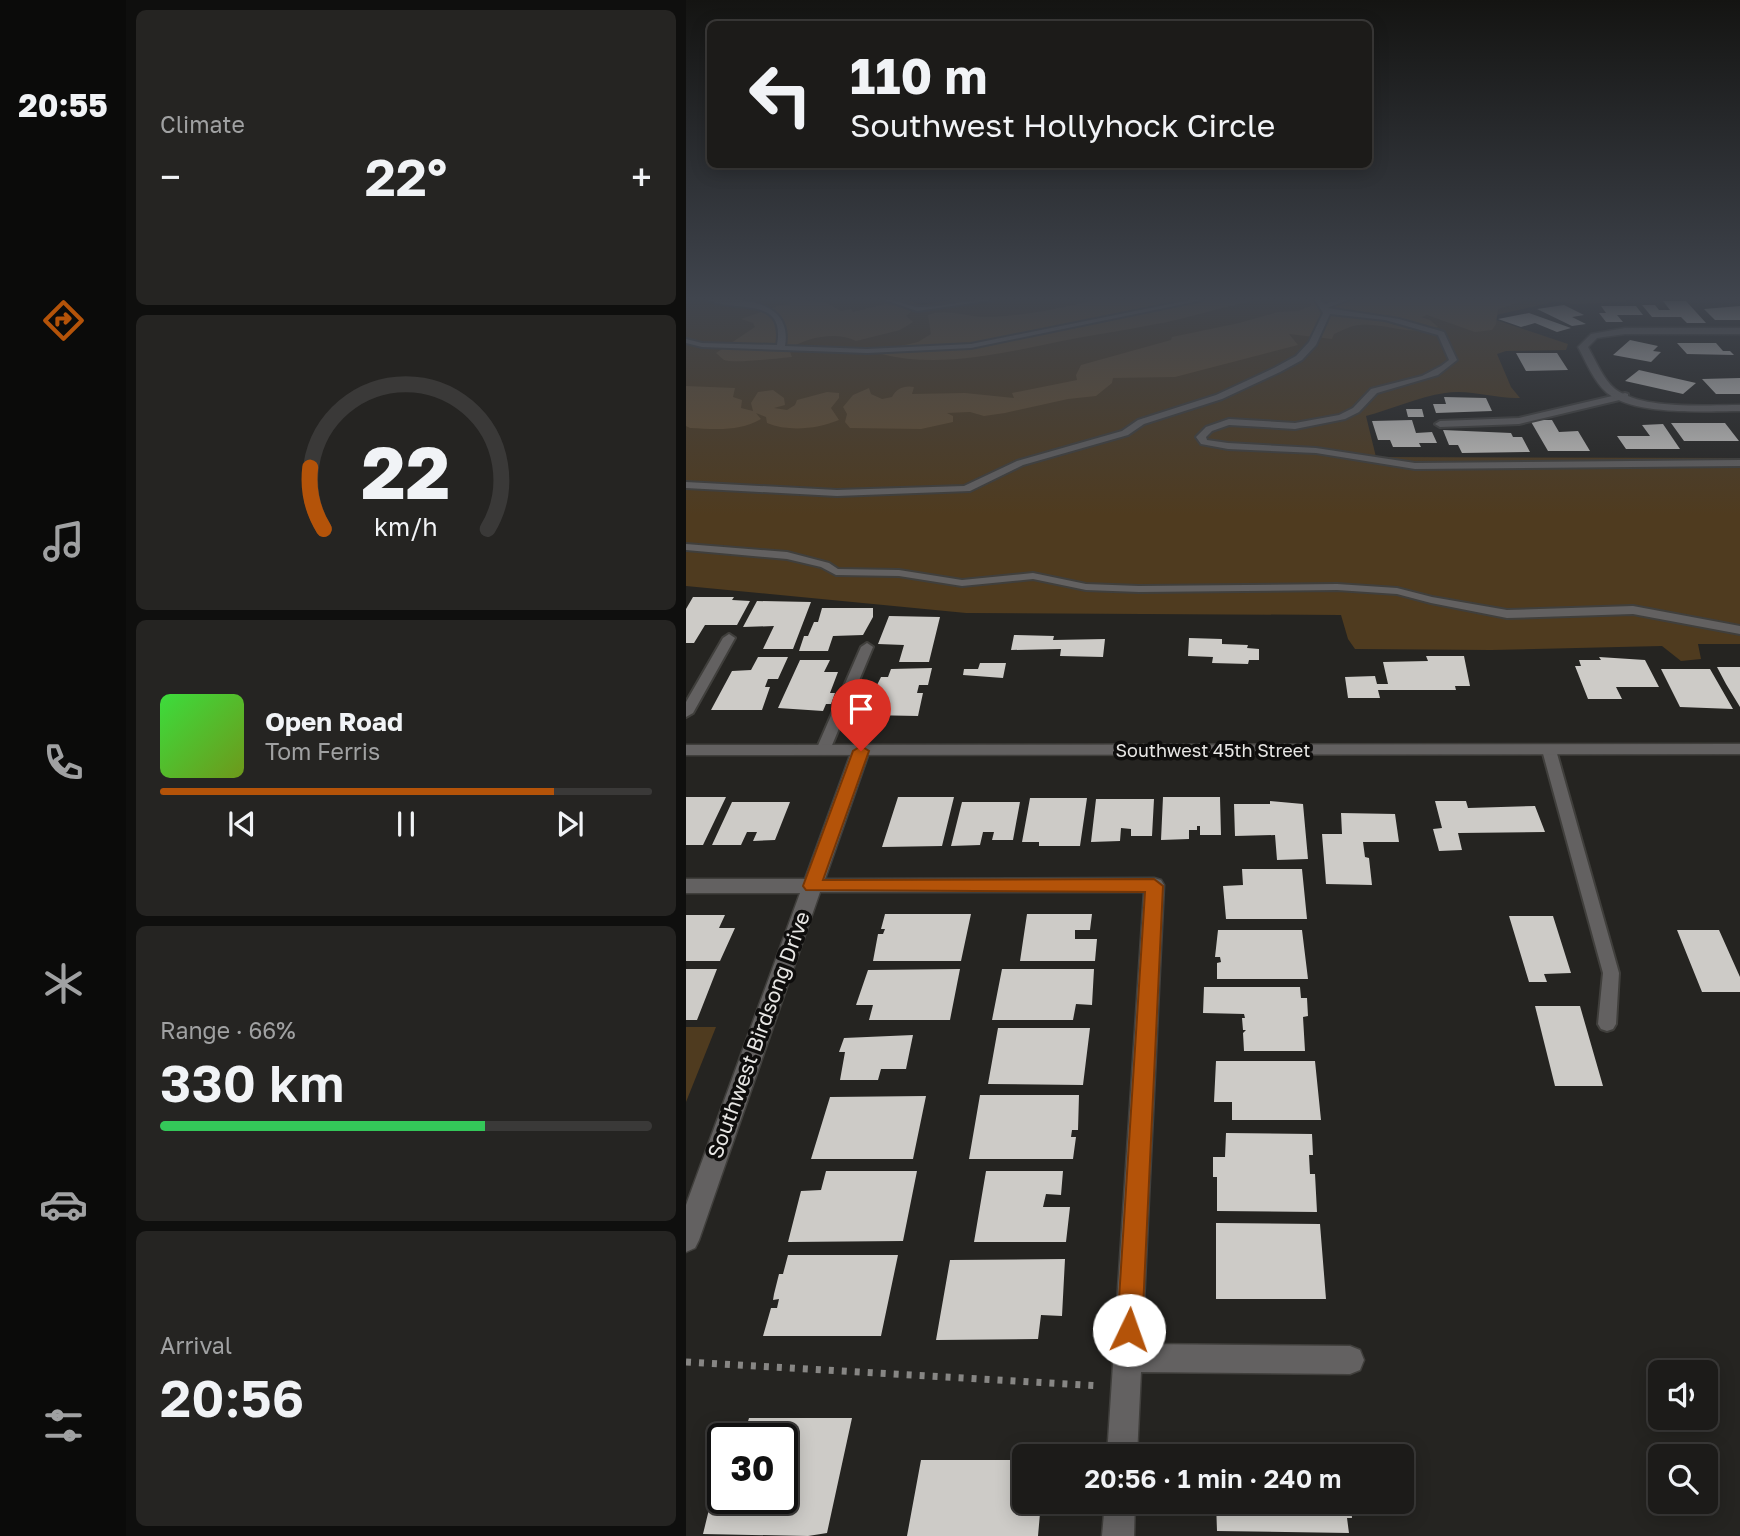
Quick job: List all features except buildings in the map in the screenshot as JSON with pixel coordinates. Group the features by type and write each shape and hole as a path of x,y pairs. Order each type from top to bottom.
{"street":[{"path":"1598,372 1610,391 1642,403 1684,408 1740,408"},
{"name":"Southwest 45th Street","path":"686,750 1740,749"},
{"name":"Southwest Birdsong Drive","path":"686,1240 861,751"},
{"path":"686,886 1154,886 1123,1444"},
{"path":"1128,1358 1350,1360"},
{"path":"1118,1536 1119,1514"}],"lane":[{"path":"686,485 823,492 965,489 1020,463 1125,433 1141,422 1219,397 1273,372"},
{"path":"1442,372 1374,391 1363,398 1356,411 1307,425 1238,421 1207,428 1200,437 1204,442 1236,448 1301,449 1366,461 1415,466 1740,463"},
{"path":"1440,424 1519,421 1625,396"},
{"path":"686,547 742,550 804,559 830,566 836,572 900,573 962,583 1033,576 1086,587 1313,587 1397,591 1507,614 1633,610 1740,630"},
{"path":"686,713 729,638"},
{"path":"823,750 867,647"},
{"path":"1549,750 1611,973 1607,1024"}],"path":[{"path":"686,1362 1126,1387"}],"shaded area":[{"path":"686,372 1505,372 1511,387 1520,398 1464,392 1445,393 1366,416 1376,457 1740,458 1740,644 1698,644 1701,659 1681,661 1662,646 1491,650 1355,649 1348,639 1341,615 966,613 686,586"},
{"path":"1078,372 1195,372 1175,377 1113,378 1112,383 1096,396 984,416 970,412 947,413 953,416 953,422 921,429 850,428 845,422 847,414 843,407 853,395 869,388 871,394 882,399 892,397 901,388 907,387 914,387 912,394 965,393 1014,398 1012,393 1077,380"},
{"path":"686,386 735,388 733,397 742,400 741,408 753,411 751,403 758,392 773,390 784,398 785,405 774,408 787,410 795,405 797,400 827,392 839,393 839,398 831,408 839,420 822,426 794,428 767,423 766,417 756,413 761,419 744,426 727,429 690,428 686,426"},
{"path":"686,1027 716,1027 686,1102"}],"route":[{"path":"861,751 812,886 1154,886 1129,1330"}]}
